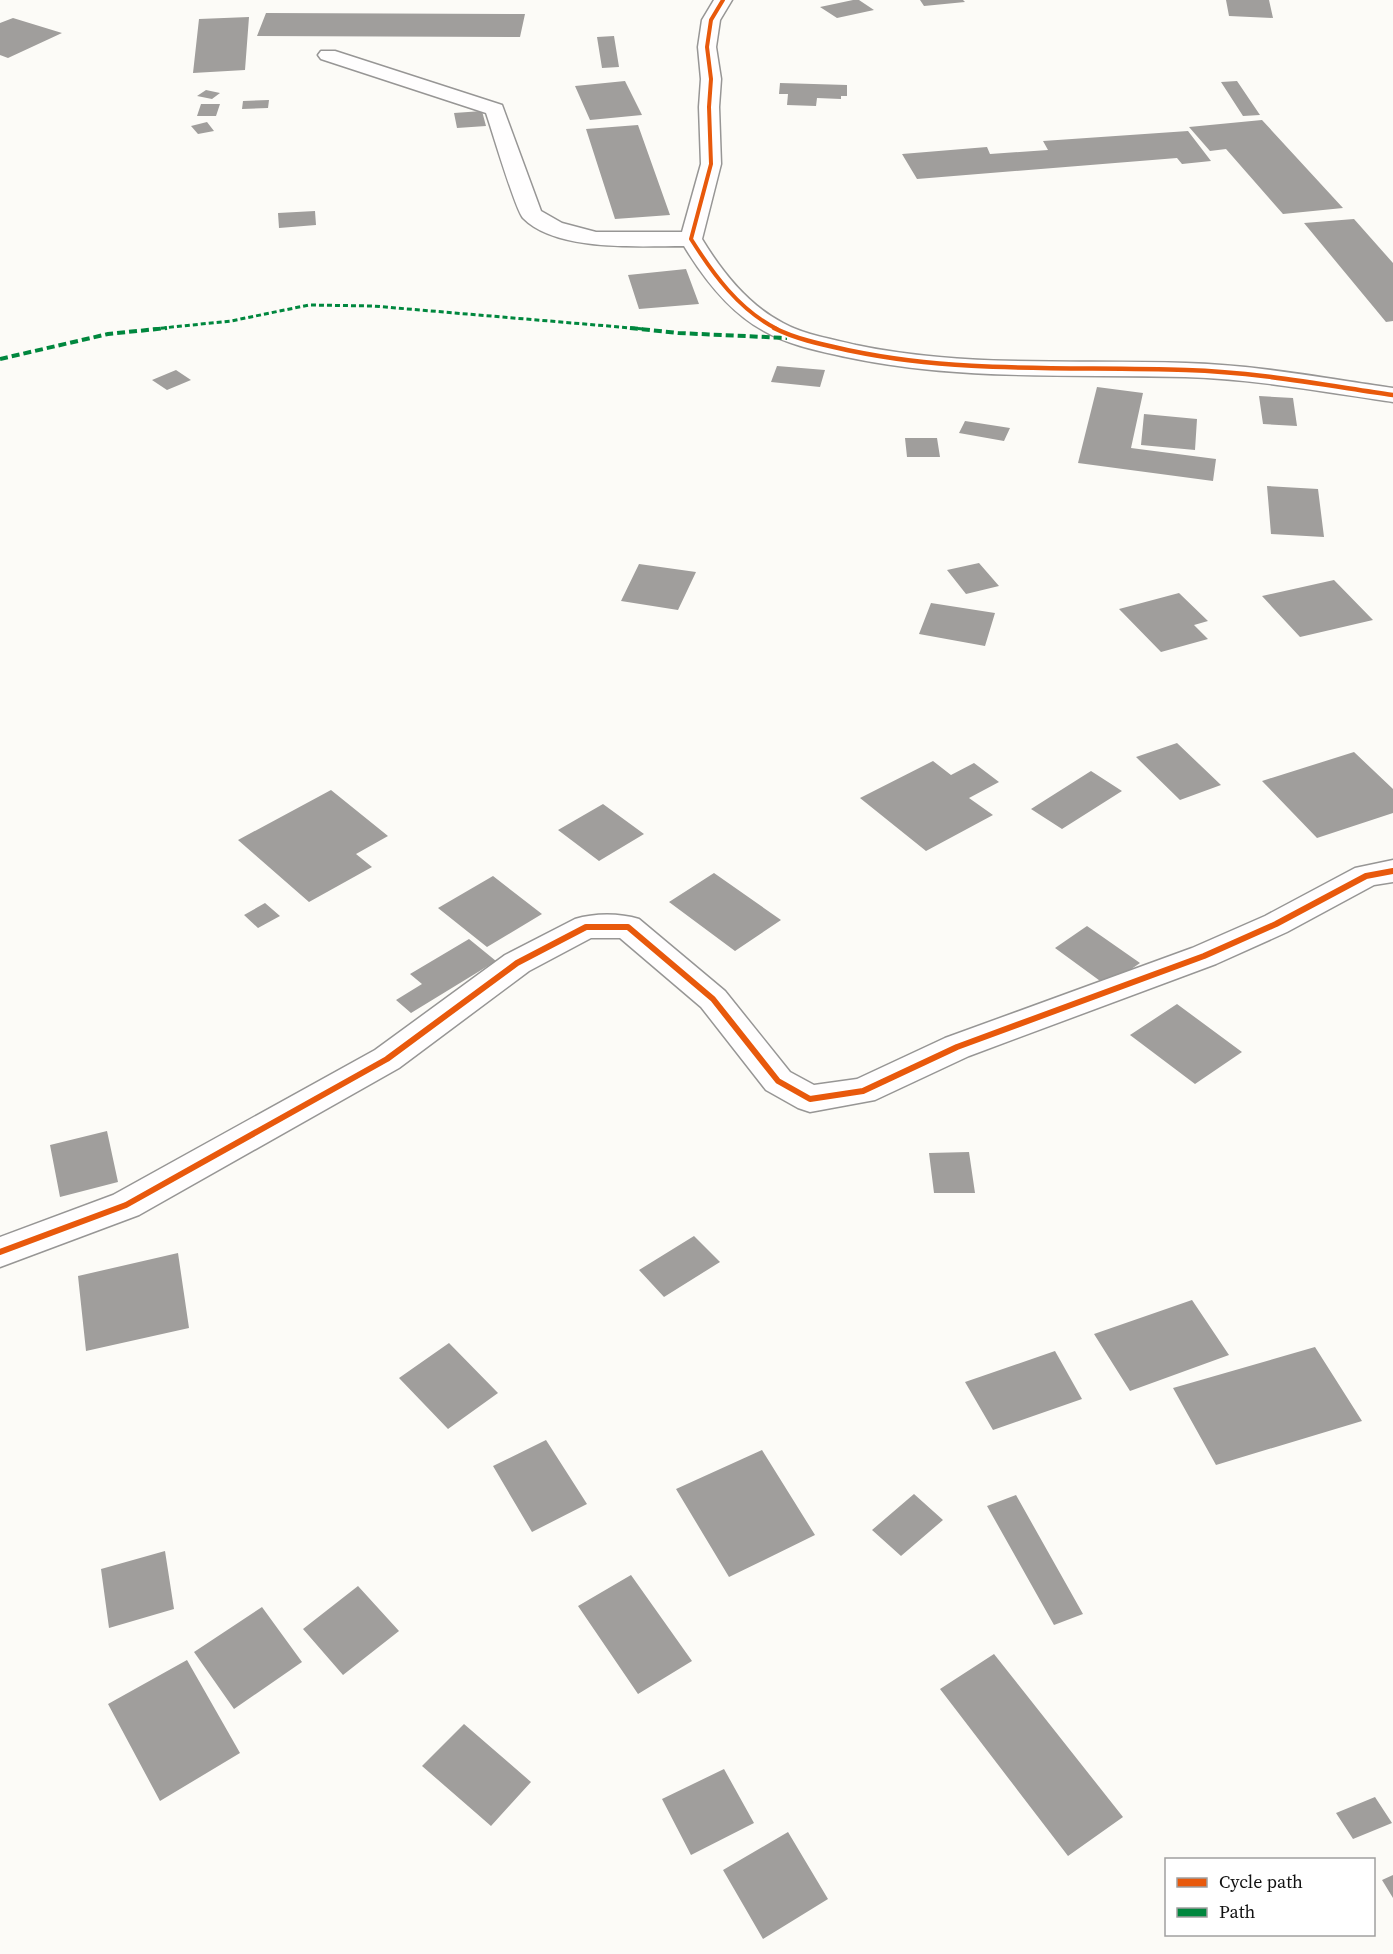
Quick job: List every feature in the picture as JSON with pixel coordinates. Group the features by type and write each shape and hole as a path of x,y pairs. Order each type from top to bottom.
{"street":[{"path":"723,0 711,20 707,47 711,79 709,107 711,164 692,239 707,267 734,299 767,324 802,339 858,353 928,363 1026,370 1188,370 1393,395"},
{"path":"328,55 495,109 531,214 554,228 596,239 692,239"},
{"path":"0,1252 126,1205 387,1059 517,963 585,927 628,927 713,999 778,1081 810,1099 862,1091 957,1047 1204,956 1276,924 1366,876 1393,871"}],"building":[{"path":"859,0 874,10 837,18 820,7"},
{"path":"920,0 963,0 965,2 924,6"},
{"path":"1226,0 1269,0 1273,18 1229,16"},
{"path":"266,13 525,14 520,37 257,36"},
{"path":"249,17 245,70 193,73 199,19"},
{"path":"13,18 62,33 8,58 0,55 0,23"},
{"path":"614,36 619,67 602,68 597,37"},
{"path":"625,81 642,115 590,120 575,86"},
{"path":"1237,81 1260,115 1243,116 1221,82"},
{"path":"780,83 847,85 847,96 841,96 841,99 817,98 816,106 787,105 788,94 779,94"},
{"path":"206,90 220,93 212,99 197,96"},
{"path":"269,100 268,108 242,109 243,101"},
{"path":"201,104 220,104 216,116 197,116"},
{"path":"482,111 486,126 457,128 454,113"},
{"path":"1262,120 1343,208 1283,214 1226,149 1210,151 1189,127"},
{"path":"207,122 214,131 198,134 191,126"},
{"path":"638,125 670,215 615,219 586,129"},
{"path":"1188,131 1211,161 1182,164 1177,158 917,179 902,154 987,147 990,154 1048,150 1043,141"},
{"path":"315,211 316,225 279,228 278,213"},
{"path":"1354,219 1393,263 1393,321 1386,322 1304,223"},
{"path":"686,269 699,304 639,309 628,275"},
{"path":"777,366 825,370 820,387 771,382"},
{"path":"176,370 191,380 167,390 152,380"},
{"path":"1097,387 1143,393 1131,448 1216,459 1213,481 1078,463"},
{"path":"1259,396 1293,398 1297,426 1263,424"},
{"path":"1144,414 1197,419 1195,450 1141,445"},
{"path":"965,421 1010,428 1004,441 959,433"},
{"path":"905,438 937,438 940,457 907,457"},
{"path":"1267,486 1318,489 1324,537 1271,534"},
{"path":"979,563 999,586 966,594 947,570"},
{"path":"639,564 696,572 678,610 621,601"},
{"path":"1334,580 1373,620 1300,637 1262,596"},
{"path":"1179,593 1208,621 1194,625 1208,639 1161,652 1119,609"},
{"path":"931,603 995,613 985,646 919,634"},
{"path":"1177,743 1221,785 1180,800 1136,757"},
{"path":"1354,752 1393,789 1393,813 1317,838 1262,781"},
{"path":"933,761 951,775 974,763 999,782 969,798 993,815 926,851 860,798"},
{"path":"1091,771 1122,791 1062,829 1031,809"},
{"path":"331,790 388,836 356,854 372,867 309,902 238,840"},
{"path":"603,804 644,834 599,861 558,830"},
{"path":"714,873 781,920 735,951 669,902"},
{"path":"493,876 542,914 487,947 438,908"},
{"path":"265,903 280,916 258,928 244,915"},
{"path":"1087,926 1140,963 1107,986 1055,948"},
{"path":"469,939 496,961 411,1013 396,1000 422,984 410,974"},
{"path":"1177,1004 1242,1052 1195,1084 1130,1035"},
{"path":"107,1131 118,1182 60,1197 50,1145"},
{"path":"969,1152 975,1193 934,1193 929,1153"},
{"path":"694,1236 720,1262 664,1297 639,1270"},
{"path":"178,1253 189,1328 86,1351 78,1276"},
{"path":"1192,1300 1229,1355 1130,1391 1094,1334"},
{"path":"449,1343 498,1393 448,1429 399,1378"},
{"path":"1315,1347 1362,1421 1216,1465 1173,1388"},
{"path":"1055,1351 1082,1399 993,1430 965,1382"},
{"path":"546,1440 587,1504 532,1532 493,1466"},
{"path":"762,1450 815,1535 729,1577 676,1489"},
{"path":"914,1494 943,1520 901,1556 872,1530"},
{"path":"1016,1495 1083,1614 1054,1625 987,1506"},
{"path":"165,1551 174,1609 109,1628 101,1569"},
{"path":"631,1575 692,1661 638,1694 578,1606"},
{"path":"358,1586 399,1631 343,1675 303,1629"},
{"path":"262,1607 302,1662 234,1709 194,1652"},
{"path":"994,1654 1123,1817 1068,1856 940,1689"},
{"path":"187,1660 240,1753 160,1801 108,1704"},
{"path":"464,1724 531,1782 491,1826 422,1766"},
{"path":"724,1769 754,1823 691,1855 662,1799"},
{"path":"1375,1797 1392,1823 1353,1839 1336,1813"},
{"path":"788,1832 828,1899 763,1939 723,1870"},
{"path":"1393,1875 1393,1898 1382,1880"}],"marked path":[{"path":"0,359 108,334 231,321 309,305 373,306 586,323 678,333 787,338"}],"cycle path":[{"path":"723,0 711,20 707,47 711,79 709,107 711,164 691,239 715,275 733,296 773,328 798,338 834,347 921,362 1009,368 1212,371 1264,376 1393,395"},
{"path":"0,1252 126,1205 387,1059 517,963 586,927 628,927 713,999 778,1081 810,1099 863,1091 957,1047 1204,956 1276,924 1366,876 1393,871"}]}
